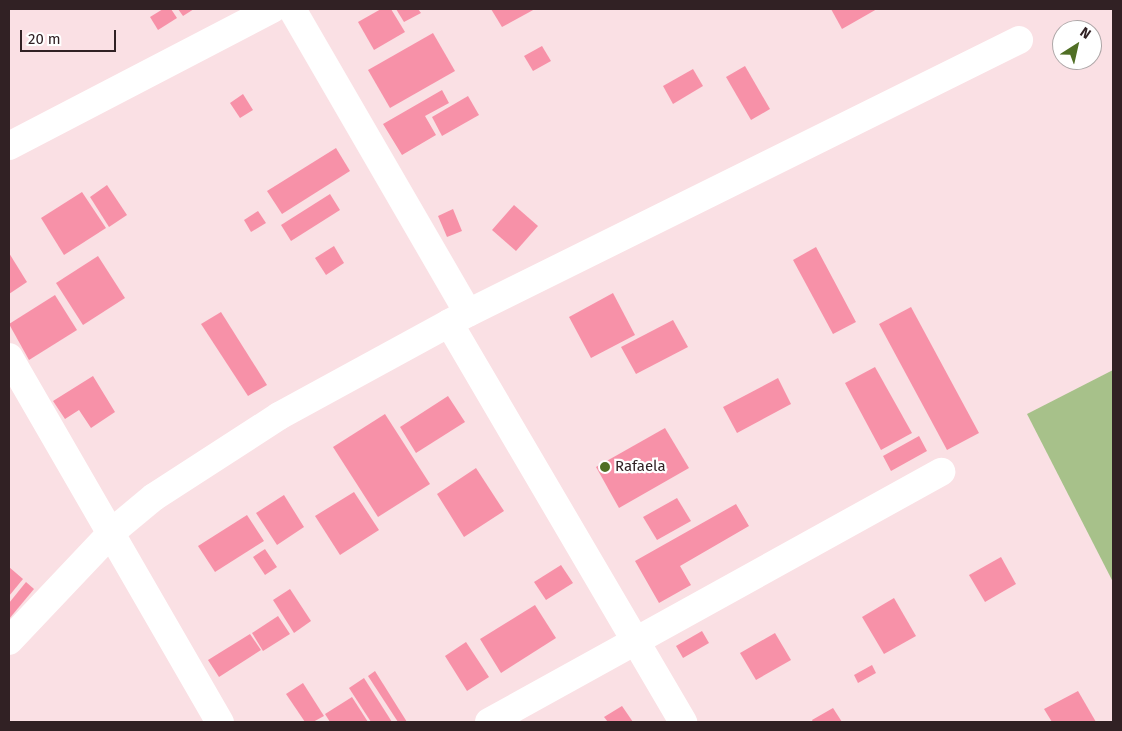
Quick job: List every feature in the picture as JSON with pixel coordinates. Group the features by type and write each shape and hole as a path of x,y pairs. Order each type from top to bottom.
{"street":[{"path":"9,146 272,9"},
{"path":"292,9 635,641 683,722"},
{"path":"9,641 113,531 221,451 459,318 1019,40"},
{"path":"9,357 113,531 220,722"},
{"path":"489,722 941,472"}],"green space":[{"path":"1113,370 1113,582 1027,414"}],"building":[{"path":"163,9 171,9 177,18 158,30 150,17"},
{"path":"178,9 194,9 183,16"},
{"path":"381,9 391,9 405,32 374,50 358,22"},
{"path":"396,9 418,9 421,13 404,22"},
{"path":"491,9 535,9 502,27"},
{"path":"831,9 877,9 842,29"},
{"path":"433,33 455,71 390,108 368,70"},
{"path":"542,46 551,61 533,71 524,56"},
{"path":"745,66 770,109 751,120 726,77"},
{"path":"693,69 703,86 673,104 663,86"},
{"path":"442,90 449,103 425,116 436,135 402,155 383,124"},
{"path":"243,94 253,110 240,118 230,103"},
{"path":"468,96 479,115 442,136 432,117"},
{"path":"336,148 350,171 282,214 267,191"},
{"path":"107,185 127,215 109,227 90,197"},
{"path":"82,192 106,228 64,255 41,218"},
{"path":"330,194 340,210 291,241 281,225"},
{"path":"514,205 538,226 516,251 492,230"},
{"path":"453,209 462,231 447,237 438,216"},
{"path":"258,211 266,223 251,232 244,220"},
{"path":"334,246 344,263 326,275 315,258"},
{"path":"816,247 856,322 833,334 793,260"},
{"path":"9,253 27,282 9,294"},
{"path":"98,256 125,298 83,325 56,283"},
{"path":"613,293 635,335 591,358 569,317"},
{"path":"55,295 77,330 29,360 9,324"},
{"path":"911,307 979,433 947,450 879,324"},
{"path":"221,312 267,385 248,396 201,324"},
{"path":"673,320 688,347 636,374 621,347"},
{"path":"875,367 912,433 881,450 845,383"},
{"path":"93,376 115,412 91,428 79,410 65,419 53,401"},
{"path":"778,378 791,404 737,433 723,407"},
{"path":"448,396 465,422 416,453 400,427"},
{"path":"385,414 430,484 378,517 333,447"},
{"path":"665,428 689,468 619,508 596,467"},
{"path":"919,436 927,451 891,471 883,456"},
{"path":"476,468 504,511 464,537 437,494"},
{"path":"354,492 379,530 340,555 315,516"},
{"path":"284,495 304,527 277,545 256,513"},
{"path":"677,498 691,521 657,540 643,517"},
{"path":"736,504 749,526 680,566 691,585 659,603 635,561"},
{"path":"247,515 264,541 215,572 198,546"},
{"path":"265,549 277,567 265,575 253,557"},
{"path":"1001,557 1016,584 985,602 969,575"},
{"path":"561,565 573,583 546,600 534,582"},
{"path":"9,567 23,579 9,596"},
{"path":"26,582 34,589 9,619 9,603"},
{"path":"290,589 311,621 294,633 273,600"},
{"path":"894,598 916,636 884,654 862,617"},
{"path":"535,605 556,638 501,673 480,639"},
{"path":"278,616 290,634 263,651 252,633"},
{"path":"702,631 709,643 683,658 676,646"},
{"path":"775,633 791,660 756,680 740,653"},
{"path":"250,634 261,650 219,677 208,660"},
{"path":"466,642 489,677 467,691 445,656"},
{"path":"872,665 876,673 858,683 854,675"},
{"path":"375,671 407,722 398,722 368,676"},
{"path":"364,678 392,722 371,722 349,688"},
{"path":"303,683 324,716 313,722 305,722 286,694"},
{"path":"1078,691 1096,722 1052,722 1044,709"},
{"path":"352,697 368,722 330,722 325,714"},
{"path":"622,706 633,722 608,722 604,717"},
{"path":"833,708 842,722 813,722 812,720"}],"place":[{"name":"Rafaela","path":"605,467"}]}
